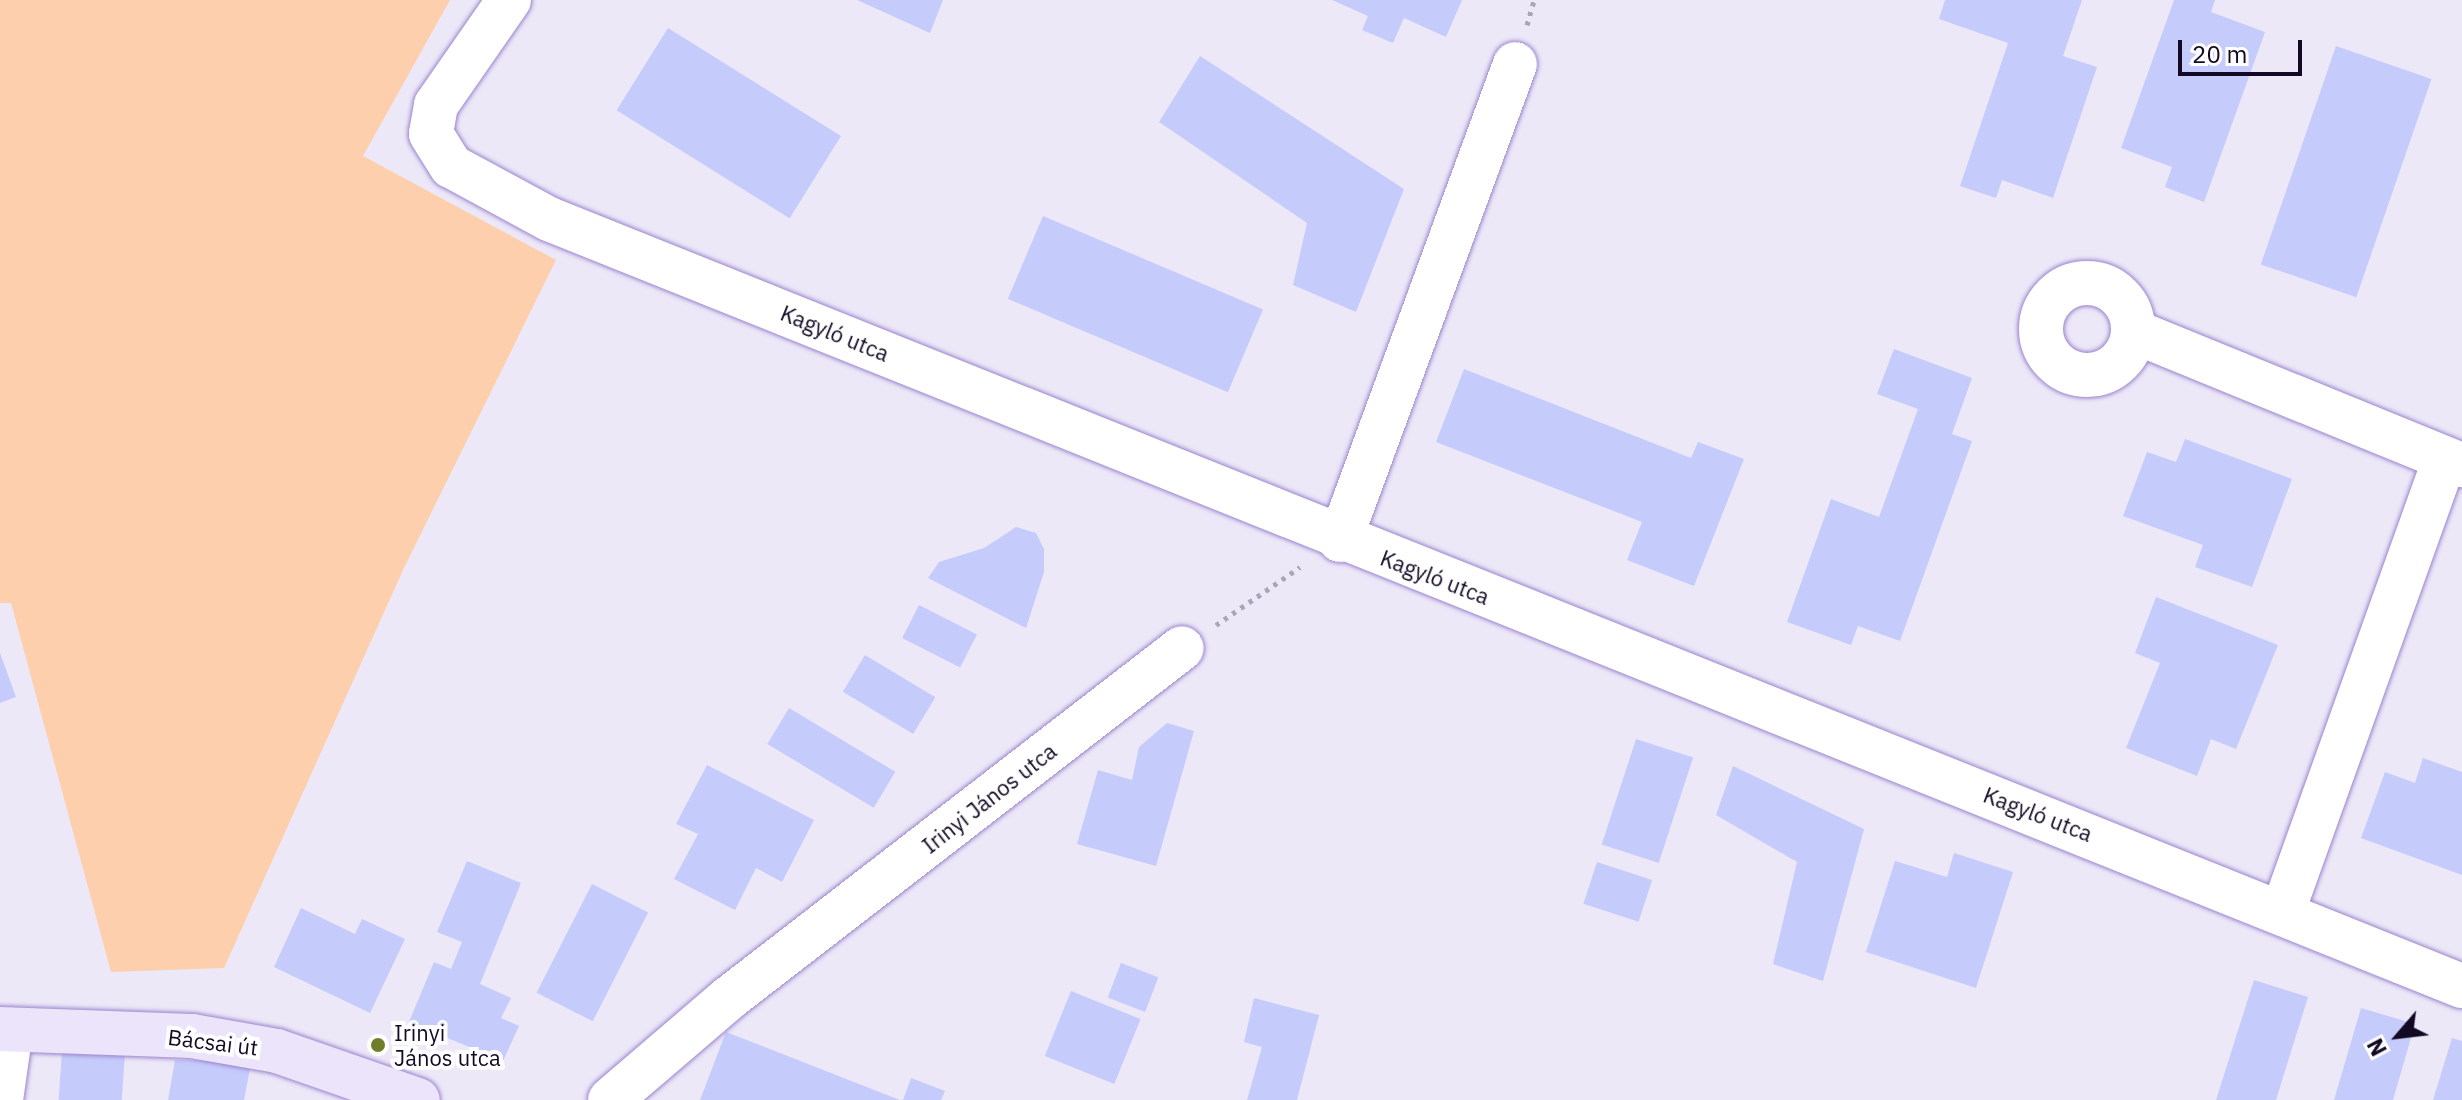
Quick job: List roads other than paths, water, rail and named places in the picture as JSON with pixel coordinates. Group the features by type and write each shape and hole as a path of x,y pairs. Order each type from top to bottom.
{"main road":[{"name":"Bácsai út","path":"6,1030 220,1041 277,1051 418,1100"}],"street":[{"name":"Kagyló utca","path":"509,0 436,105 431,134 451,166 549,219 1340,540 2283,911 2462,986"},
{"path":"1340,540 1515,64"},
{"path":"2133,331 2454,462 2283,911"},
{"name":"Irinyi János utca","path":"610,1100 729,998 1182,648"},
{"path":"1,1100 6,1030"}],"place":[{"name":"Irinyi János utca","path":"378,1045"}]}
